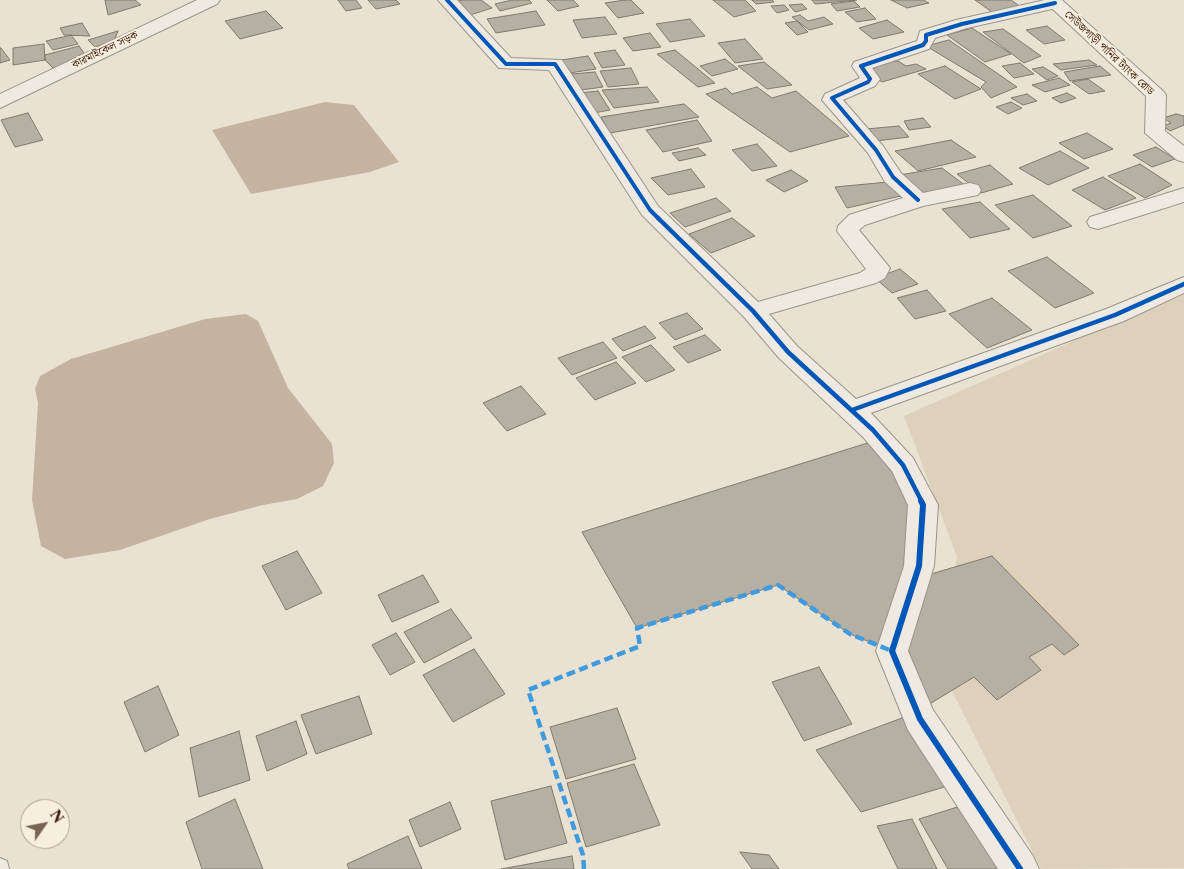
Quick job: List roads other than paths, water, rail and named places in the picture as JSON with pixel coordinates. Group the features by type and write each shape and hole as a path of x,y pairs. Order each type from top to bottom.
{"street":[{"name":"কারমাইকেল সড়ক","path":"4,96 211,0"},
{"path":"447,0 506,64 555,64 650,210 753,312 788,352 873,430 903,465 923,505 919,566 892,651 920,719 1020,869"},
{"path":"918,200 893,177 876,150 832,98 868,82 870,79 861,66 923,45 926,41 926,35 962,24 1054,2"},
{"name":"সেউজগাড়ী পানির ট্যাংক রোড","path":"1054,2 1156,95 1155,133 1184,156"},
{"path":"753,312 868,278 877,272 878,268 848,231 849,226 857,220 918,200 970,190"},
{"path":"1098,222 1184,195"},
{"path":"852,410 1115,315 1184,284"}]}
